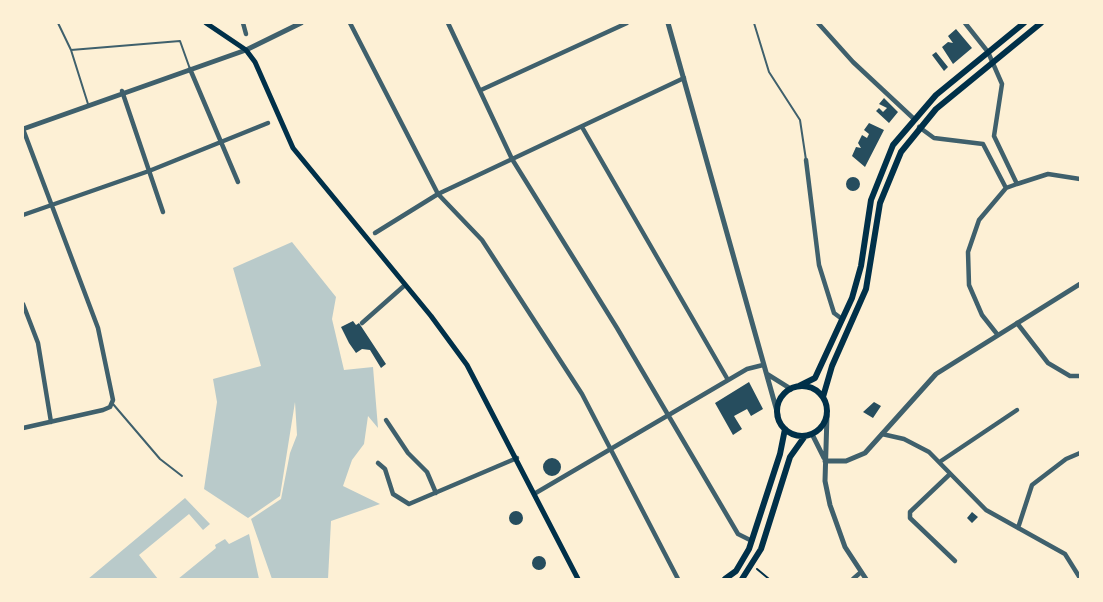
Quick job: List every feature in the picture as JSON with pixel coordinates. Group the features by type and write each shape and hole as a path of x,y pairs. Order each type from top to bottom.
{"main road":[{"path":"206,23 238,42 246,50 255,62 293,148 467,365 578,579"},
{"path":"725,579 744,560 780,454 785,429 778,415 779,402 791,389 815,378 842,320 861,266 875,185 893,145 913,118 1024,23"},
{"path":"742,579 761,549 790,457 808,435 819,430 827,415 823,397 832,366 866,289 884,189 901,152 918,127 936,109 1041,23"},
{"path":"799,386 808,387 823,397"},
{"path":"785,429 808,435"}],"street":[{"path":"243,23 246,34"},
{"path":"23,428 103,410 113,403 98,328 23,129 122,91 246,50 301,23"},
{"path":"350,23 438,194 482,240 582,394 678,579"},
{"path":"481,90 627,23"},
{"path":"668,23 778,415"},
{"path":"818,23 854,63 913,118"},
{"path":"965,23 988,52 1002,84 994,136 1017,184"},
{"path":"451,24 512,159 669,415 738,534 752,541"},
{"path":"190,69 238,183"},
{"path":"375,233 438,194 684,77"},
{"path":"122,91 163,212"},
{"path":"23,215 149,171 268,123"},
{"path":"582,127 727,380"},
{"path":"918,127 934,138 984,144 994,136"},
{"path":"984,144 1006,188"},
{"path":"806,160 819,265 834,313 842,320"},
{"path":"997,334 982,314 969,285 968,252 979,220 1006,188 1048,174 1080,178"},
{"path":"825,461 846,461 858,457 936,374 1080,284"},
{"path":"362,323 405,285"},
{"path":"23,304 38,343 51,422"},
{"path":"1017,323 1048,363 1070,376 1080,376"},
{"path":"534,494 747,369 764,368"},
{"path":"764,368 772,380 791,389"},
{"path":"941,461 1017,410"},
{"path":"827,415 829,426 825,481 836,526 866,579"},
{"path":"386,420 408,453 427,472 436,493"},
{"path":"881,434 919,445 941,461 950,474 986,510 1052,545 1077,564 1080,578"},
{"path":"808,435 825,461"},
{"path":"1018,528 1032,485 1066,459 1080,453"},
{"path":"378,463 385,469 393,494 409,504 517,458"},
{"path":"950,474 910,512 911,517 955,561"},
{"path":"853,579 861,572"}],"lane":[{"path":"58,23 71,50 88,104"},
{"path":"754,23 762,38 769,72 800,120 806,160"},
{"path":"71,50 180,41 190,69"},
{"path":"113,403 160,459 183,476"}],"path":[{"path":"756,568 769,579"}],"shaded area":[{"path":"292,242 336,297 332,319 344,370 373,367 378,428 368,416 364,444 352,460 343,486 380,504 331,521 328,579 272,579 251,519 281,499 290,453 297,435 295,402 280,496 248,518 204,489 217,402 213,379 261,366 233,268"},
{"path":"185,498 210,524 203,530 189,514 139,555 158,579 88,579"},
{"path":"249,534 259,579 178,579 216,548 215,545 225,539 229,544"}],"building":[{"path":"956,29 972,48 953,64 942,47 948,42 953,43 948,36"},
{"path":"936,52 948,67 944,71 932,55"},
{"path":"884,98 898,112 889,123 876,111 879,108 883,112 887,108 879,104"},
{"path":"869,123 884,130 865,167 852,156 856,147 861,148 858,143 862,135 867,138 869,134 864,130"},
{"path":"853,177 858,179 858,189 853,191 848,189 846,184 848,179"},
{"path":"353,321 356,325 359,323 386,364 381,368 370,350 362,349 356,353 349,343 341,327"},
{"path":"749,382 763,409 751,416 747,409 734,416 742,429 733,435 715,403"},
{"path":"874,402 881,406 873,418 863,412"},
{"path":"552,458 558,461 561,467 558,473 552,476 546,473 543,467 546,461"},
{"path":"516,511 521,513 521,523 516,525 511,523 509,518 511,513"},
{"path":"972,512 978,517 972,523 967,518"},
{"path":"539,556 544,558 544,568 539,570 534,568 532,563 534,558"}]}
